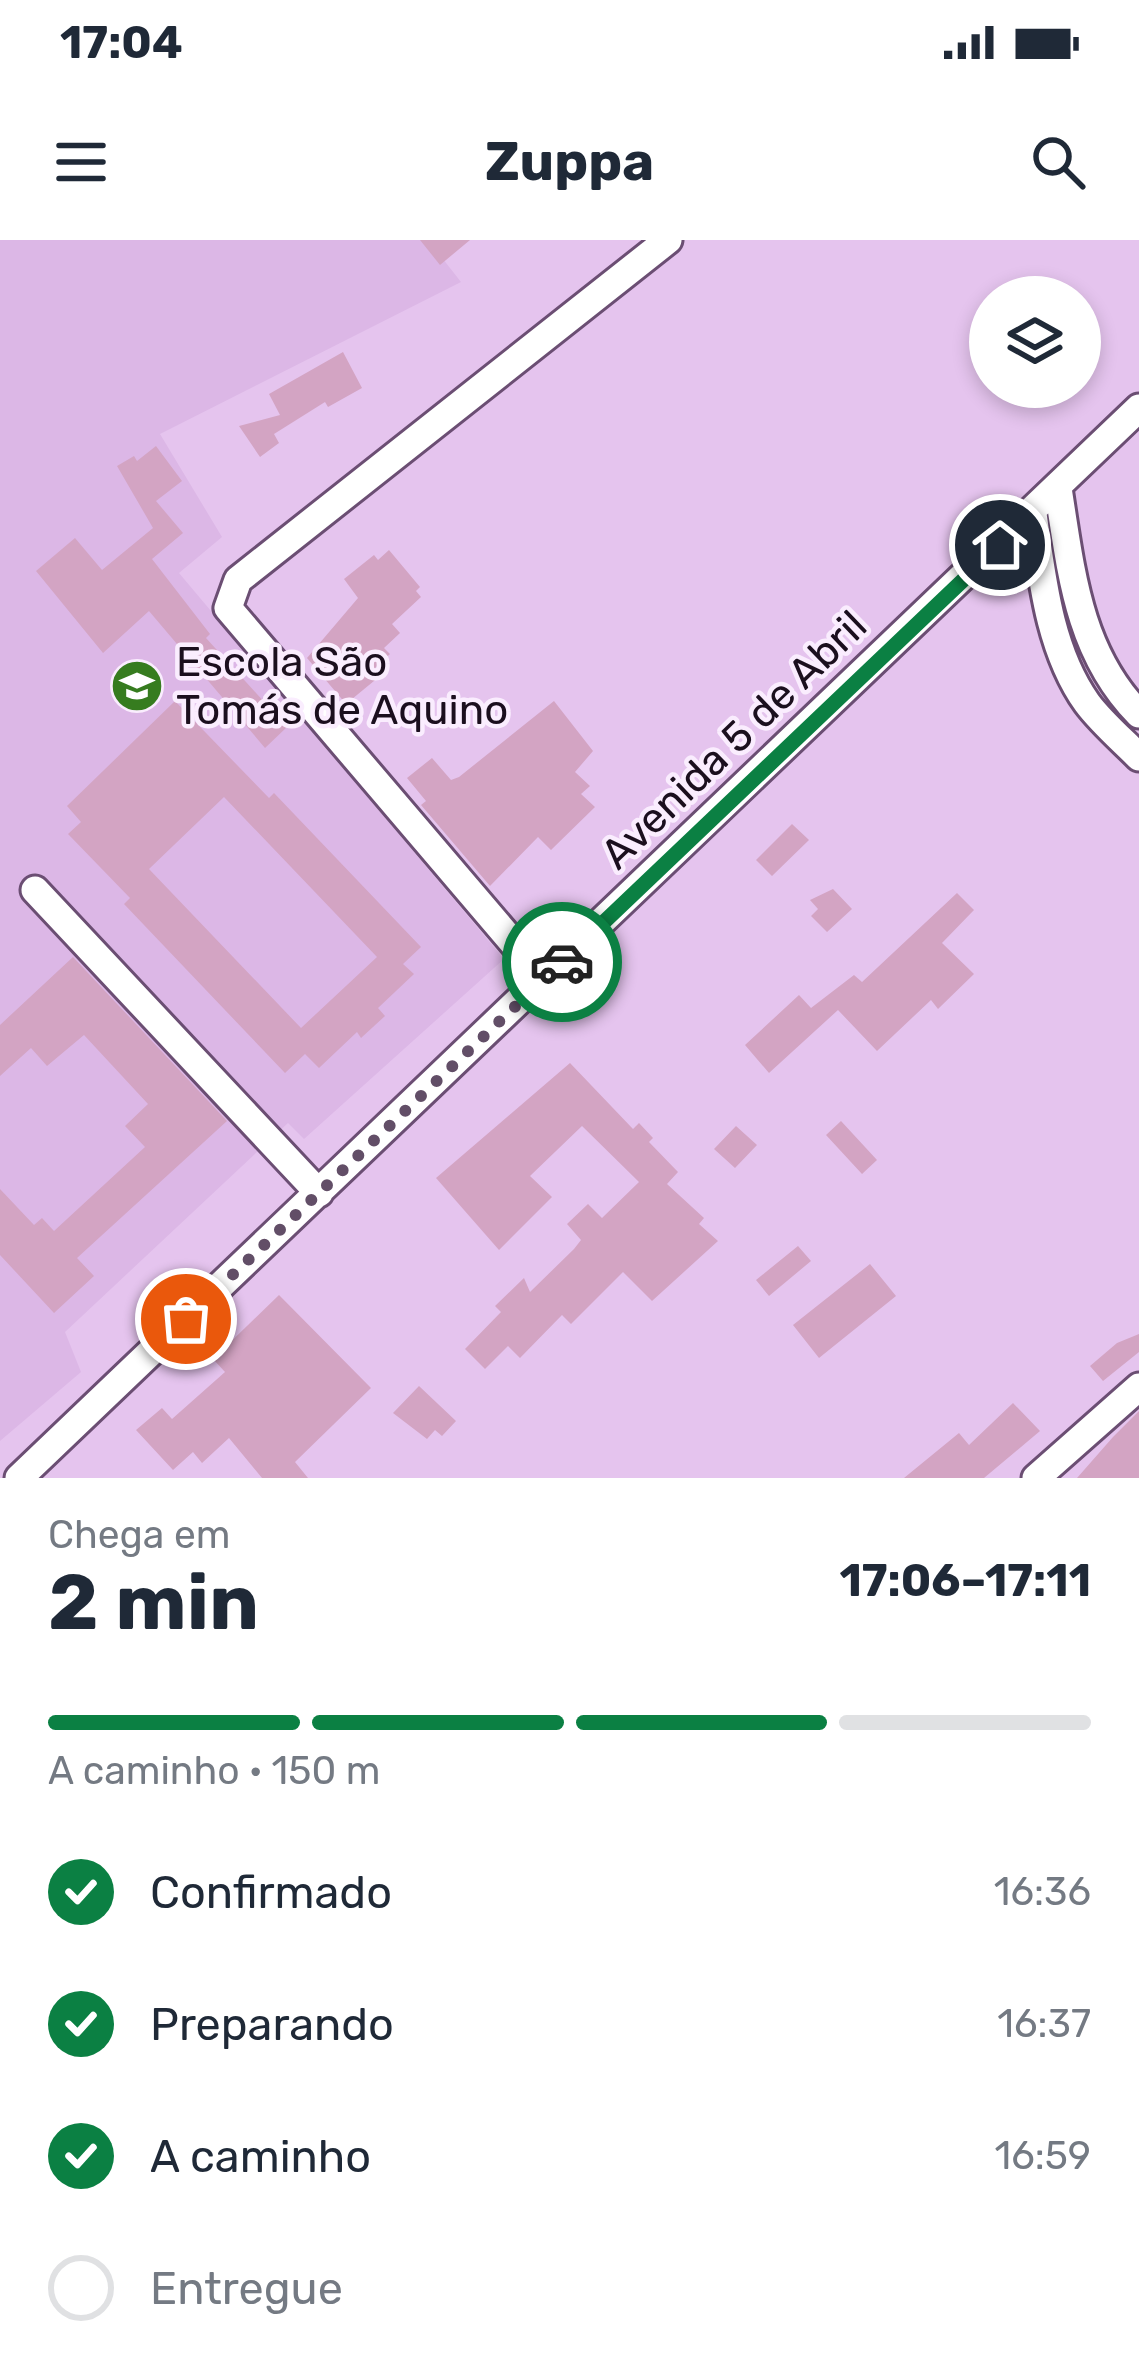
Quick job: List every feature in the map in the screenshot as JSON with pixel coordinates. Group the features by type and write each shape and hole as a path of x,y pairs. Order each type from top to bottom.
{"street":[{"path":"544,979 229,608 238,580 668,240"},
{"name":"Avenida 5 de Abril","path":"19,1478 1139,408"},
{"path":"1058,488 1074,584 1096,660 1112,686 1139,714"},
{"path":"1033,514 1044,586 1069,672 1088,704 1139,757"},
{"path":"35,890 320,1193"},
{"path":"1036,1478 1067,1468 1139,1387"}],"shaded area":[{"path":"0,240 428,240 461,282 160,434 222,537 179,573 504,959 304,1139 288,1123 65,1332 81,1372 0,1441"}],"building":[{"path":"420,240 470,240 440,265"},
{"path":"343,352 362,388 328,407 325,402 274,434 279,443 260,457 239,426 280,415 269,394"},
{"path":"156,446 182,481 156,501 183,533 152,559 210,634 206,638 287,727 265,748 149,611 103,653 36,571 75,538 102,570 153,528 117,466 134,456 137,461"},
{"path":"389,550 420,587 416,591 421,597 392,624 400,633 384,648 390,654 374,669 380,676 346,704 307,658 358,598 344,579 374,555 378,560"},
{"path":"175,701 269,798 274,793 421,947 403,964 414,974 378,1008 385,1016 361,1038 357,1032 319,1068 305,1054 285,1073 124,904 130,898 68,834 81,822 67,806","holes":["224,797 377,957 301,1028 149,869"]},
{"path":"554,701 593,751 575,772 590,786 581,794 595,807 551,850 538,837 490,886 421,805 426,801 407,778 432,758 451,780 459,777"},
{"path":"792,824 809,840 772,876 756,860"},
{"path":"833,889 852,909 827,932 811,916 818,909 810,900"},
{"path":"957,893 974,910 942,943 974,974 938,1009 931,1000 877,1051 838,1010 769,1073 745,1045 799,995 811,1008 854,975 862,982"},
{"path":"73,957 227,1121 77,1258 94,1276 54,1313 0,1255 0,1189 34,1225 42,1218 54,1231 145,1147 125,1126 148,1104 84,1035 47,1066 31,1048 0,1076 0,1025"},
{"path":"570,1063 633,1129 639,1123 653,1138 649,1142 678,1172 667,1184 704,1218 699,1224 718,1241 652,1301 623,1272 571,1324 562,1315 520,1358 508,1346 485,1369 465,1349 501,1312 495,1306 524,1278 530,1292 574,1249 581,1240 567,1224 588,1204 602,1218 639,1182 582,1126 530,1176 552,1197 499,1250 436,1178"},
{"path":"841,1121 877,1160 862,1174 826,1135"},
{"path":"736,1126 757,1145 735,1168 714,1149"},
{"path":"798,1246 811,1261 769,1296 756,1280"},
{"path":"870,1264 896,1296 819,1358 793,1325"},
{"path":"279,1295 371,1388 295,1462 308,1478 262,1478 229,1438 202,1463 193,1452 173,1470 136,1430 162,1408 172,1419 225,1372 213,1359"},
{"path":"1139,1334 1139,1352 1103,1381 1090,1366 1117,1343"},
{"path":"419,1386 456,1421 442,1436 435,1430 427,1439 393,1413"},
{"path":"1013,1403 1040,1431 984,1478 904,1478 959,1433 969,1445"},
{"path":"1139,1411 1139,1478 1077,1478 1113,1437"}],"way so far":[{"path":"186,1319 562,962"}],"place":[{"name":"Escola São Tomás de Aquino","path":"137,686"}],"route":[{"path":"562,962 1000,545"}]}
